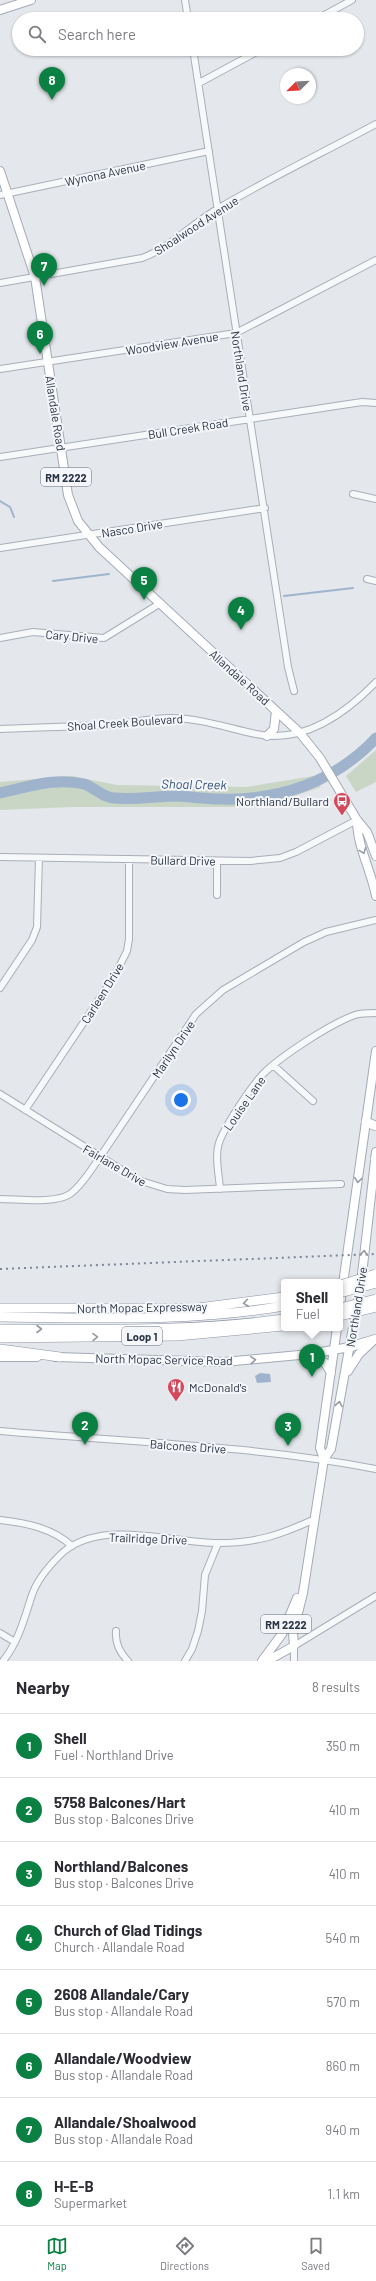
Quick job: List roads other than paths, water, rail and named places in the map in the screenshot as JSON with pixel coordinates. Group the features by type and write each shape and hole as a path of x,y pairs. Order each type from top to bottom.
{"highway":[{"path":"366,1122 376,1121"},
{"path":"366,1122 376,1126"},
{"path":"343,1284 376,1274"},
{"path":"343,1292 376,1283"},
{"name":"North Mopac Expressway","path":"0,1308 198,1312 281,1298"},
{"path":"343,1307 376,1299"},
{"path":"0,1317 198,1312 281,1306"},
{"path":"343,1315 376,1307"},
{"path":"0,1329 174,1329 248,1324 281,1319"},
{"name":"Loop 1","path":"0,1338 177,1336 225,1333 281,1326"},
{"path":"350,1347 375,1339"},
{"path":"0,1349 60,1357"}],"main road":[{"path":"0,10 31,0"},
{"name":"Allandale Road","path":"0,171 4,194 35,277 72,508 78,521 88,535 159,604 300,733"},
{"path":"267,736 274,729 276,711"},
{"name":"RM 2222","path":"300,733 320,758 357,820 367,832 376,856"},
{"name":"RM 2222","path":"357,820 357,834 370,871 376,896"},
{"name":"Northland Drive","path":"343,1284 376,1051"},
{"name":"Northland Drive","path":"294,1646 293,1633 304,1582 324,1459 331,1449 361,1283 376,1156"},
{"name":"Northland Drive","path":"324,1459 320,1448 337,1331"},
{"path":"345,1375 360,1353 375,1339"},
{"name":"North Mopac Service Road","path":"0,1358 60,1357 218,1362 310,1354 350,1347"},
{"path":"310,1354 325,1362 331,1373"},
{"name":"RM 2222","path":"262,1661 282,1634 304,1582"},
{"name":"RM 2222","path":"267,1661 294,1646"}],"street":[{"path":"185,0 187,12"},
{"path":"330,12 352,0"},
{"name":"Northland Drive","path":"194,56 249,418 265,508 288,667 294,692"},
{"path":"199,83 249,56"},
{"name":"Shoalwood Avenue","path":"0,284 135,259 154,254 168,246 218,208 376,124"},
{"name":"Wynona Avenue","path":"4,194 209,151"},
{"name":"Woodview Avenue","path":"0,369 236,333 376,260"},
{"name":"Bull Creek Road","path":"0,457 249,418 362,402 376,403"},
{"path":"353,494 376,499"},
{"name":"Nasco Drive","path":"0,548 265,508"},
{"path":"367,580 376,581"},
{"name":"Cary Drive","path":"0,638 33,632 104,638 159,604"},
{"name":"Shoal Creek Boulevard","path":"0,729 118,724 179,718 194,719 267,736 300,733 344,711 376,682"},
{"name":"Bullard Drive","path":"0,857 217,861 250,861 280,858 296,852 357,820"},
{"path":"0,988 32,940 36,927 39,858"},
{"name":"Carleen Drive","path":"25,1110 114,977 127,951 129,939 129,859"},
{"path":"217,861 217,896"},
{"name":"Marilyn Drive","path":"0,1199 56,1199 69,1195 79,1187 101,1157 196,1014 208,1002 223,990 304,942 332,930 376,920"},
{"name":"Louise Lane","path":"220,1189 217,1154 219,1142 253,1087 273,1065 345,1020 356,1014 376,1013"},
{"path":"273,1065 314,1101"},
{"name":"Fairlane Drive","path":"0,1094 138,1180 152,1186 184,1190 341,1184"},
{"name":"Balcones Drive","path":"0,1431 229,1449 324,1459 376,1469"},
{"name":"Trailridge Drive","path":"3,1661 24,1624 32,1594 40,1580 61,1554 72,1546 91,1539 112,1535 218,1543 262,1540 279,1536 315,1519"},
{"path":"0,1520 23,1523 47,1529 62,1537 72,1546"},
{"path":"185,1661 192,1649 198,1631 202,1612 205,1575 218,1543"},
{"path":"294,1661 294,1646 376,1596"},
{"path":"116,1631 116,1642 121,1655 128,1661"},
{"path":"0,1633 15,1642"}],"water":[{"path":"260,1373 270,1374 271,1382 257,1383 255,1376"}],"waterway":[{"path":"0,501 10,507 14,517"},
{"path":"53,581 109,574"},
{"path":"284,596 353,588"},
{"name":"Shoal Creek","path":"0,793 52,782 73,782 91,787 110,798 130,799 178,796 242,799 264,796 305,786 324,777 343,766 376,738"}],"railway":[{"path":"0,1269 376,1254"}],"place":[{"name":"H-E-B","path":"52,100"},
{"name":"Allandale/Shoalwood","path":"44,286"},
{"name":"Allandale/Woodview","path":"40,354"},
{"name":"2608 Allandale/Cary","path":"144,600"},
{"name":"Church of Glad Tidings","path":"241,630"},
{"name":"Northland/Bullard","path":"342,816"},
{"name":"Shell","path":"312,1377"},
{"name":"McDonald's","path":"176,1402"},
{"name":"5758 Balcones/Hart","path":"85,1445"},
{"name":"Northland/Balcones","path":"288,1446"}]}
